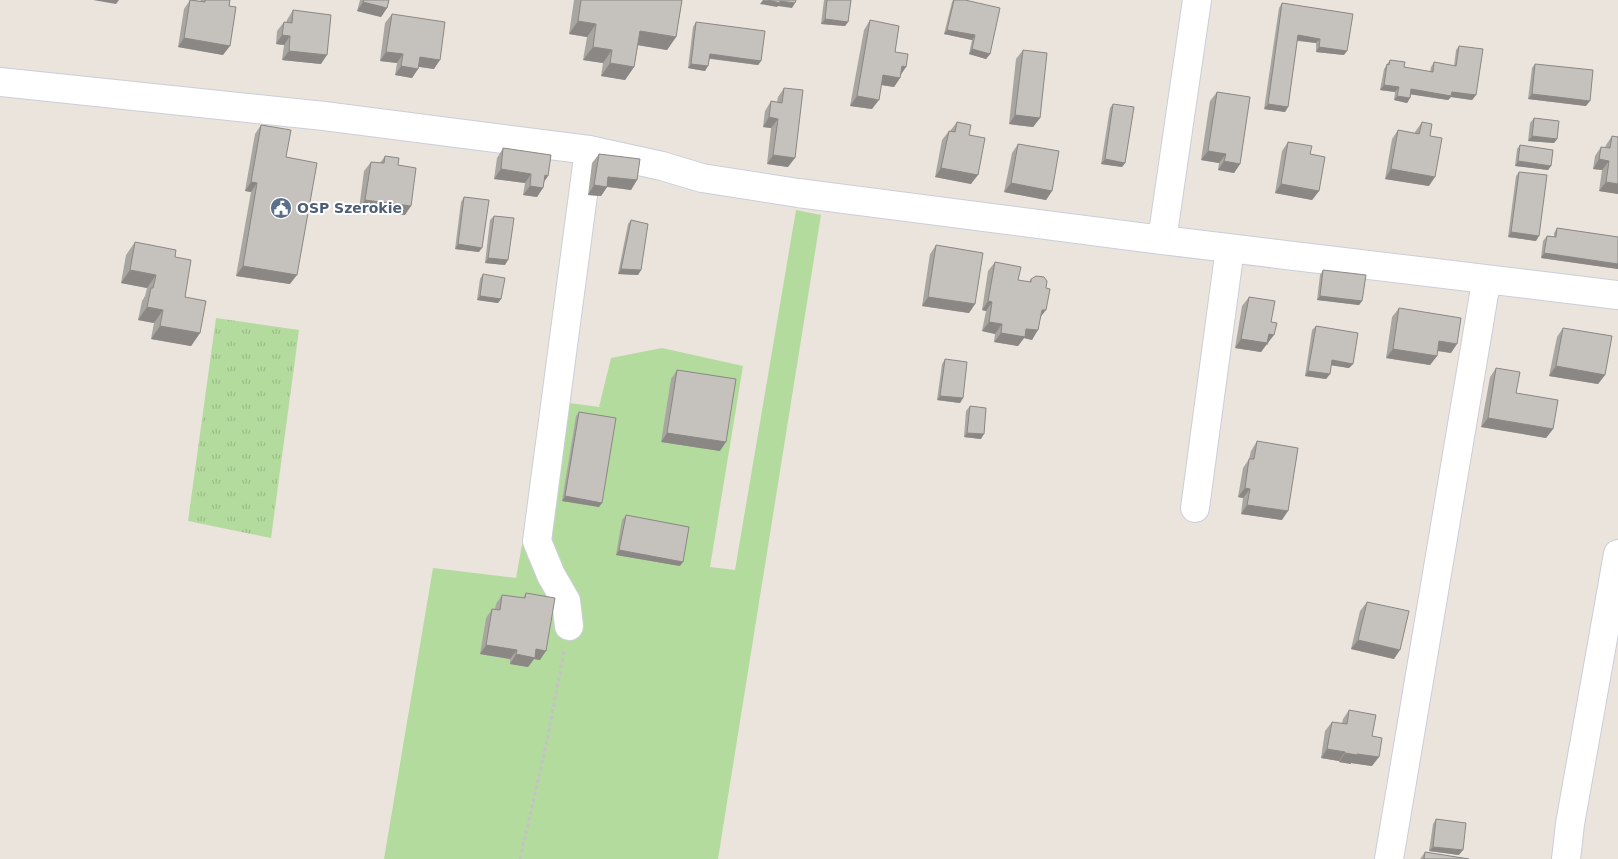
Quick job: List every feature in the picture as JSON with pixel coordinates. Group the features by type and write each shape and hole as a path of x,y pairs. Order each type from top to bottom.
{"street":[{"path":"1162,240 1198,0"},
{"path":"1,88 315,115 589,150 662,166 702,178 788,192 1162,240 1618,295"},
{"path":"569,626 566,601 551,575 537,541 589,150"},
{"path":"1195,508 1230,248"},
{"path":"1389,859 1488,280"},
{"path":"1566,859 1570,824 1618,554"}],"path":[{"path":"520,859 547,741 569,626"}],"green space":[{"path":"796,210 821,215 718,859 384,859 433,568 516,578 548,400 599,407 611,358 662,348 743,366 710,567 735,570"},
{"path":"216,318 299,330 271,538 188,521"}],"building":[{"path":"190,0 205,2 205,0 230,0 229,6 236,7 230,46 184,38"},
{"path":"364,0 389,0 387,8 363,2"},
{"path":"581,0 682,0 676,37 640,31 634,67 610,63 612,50 593,47 596,24 578,21"},
{"path":"767,0 796,0 795,3 780,1 780,3"},
{"path":"827,0 851,0 848,22 825,19"},
{"path":"954,0 965,0 1000,8 990,54 972,49 975,35 947,30"},
{"path":"1282,3 1353,14 1347,51 1319,47 1320,39 1298,35 1288,107 1268,104"},
{"path":"293,10 331,15 327,55 289,51 290,36 282,35 284,22 292,23"},
{"path":"392,14 445,22 440,60 420,57 418,69 401,66 403,54 386,52"},
{"path":"870,20 899,26 895,52 908,54 906,67 902,66 900,78 883,75 879,100 857,96"},
{"path":"696,22 765,31 761,61 710,54 708,66 691,64"},
{"path":"1459,46 1483,49 1476,95 1452,92 1451,96 1411,89 1410,98 1397,96 1399,87 1384,85 1387,64 1389,65 1390,60 1405,62 1404,67 1433,72 1434,62 1456,66"},
{"path":"1023,50 1047,53 1040,118 1015,115"},
{"path":"1535,64 1593,70 1590,101 1532,94"},
{"path":"784,88 803,90 795,158 773,155 778,119 769,117 771,101 782,103"},
{"path":"1217,92 1250,97 1240,164 1224,161 1226,154 1208,151"},
{"path":"1113,104 1134,107 1125,163 1105,159"},
{"path":"1534,118 1559,121 1557,139 1532,136"},
{"path":"957,122 971,125 969,135 985,138 978,175 941,168 949,131 955,132"},
{"path":"1422,122 1432,124 1430,136 1442,138 1435,177 1391,169 1398,130 1419,134"},
{"path":"261,125 291,130 286,157 317,163 297,275 243,266 257,183 251,182"},
{"path":"1612,136 1618,137 1618,184 1606,182 1609,161 1599,159 1601,147 1610,148"},
{"path":"1288,142 1312,146 1310,154 1325,157 1319,191 1281,184"},
{"path":"1018,144 1059,151 1052,191 1011,183"},
{"path":"1520,145 1553,150 1551,166 1518,161"},
{"path":"503,148 551,155 548,176 545,175 543,188 530,186 531,174 501,169"},
{"path":"599,154 640,159 637,180 608,177 607,187 594,185"},
{"path":"385,156 399,158 398,165 416,168 411,206 365,200 371,162 384,163"},
{"path":"1519,172 1547,175 1539,236 1511,232"},
{"path":"464,197 489,200 482,248 458,244"},
{"path":"494,216 514,218 508,260 488,258"},
{"path":"631,220 648,224 641,270 621,269"},
{"path":"1557,228 1618,237 1618,264 1544,253 1547,236 1556,237"},
{"path":"135,242 176,250 175,257 191,260 185,297 206,301 200,333 160,326 163,310 147,307 156,275 130,270"},
{"path":"936,245 983,253 975,304 928,297"},
{"path":"995,262 1021,267 1018,280 1031,282 1031,279 1036,276 1044,277 1047,281 1046,288 1050,289 1046,310 1042,310 1038,330 1026,329 1025,337 1001,333 1002,324 989,322 992,302 988,301"},
{"path":"1323,270 1366,275 1362,301 1320,296"},
{"path":"483,274 505,278 501,299 480,296"},
{"path":"1249,297 1275,301 1271,322 1277,323 1274,335 1269,334 1267,343 1241,339"},
{"path":"1399,308 1461,318 1457,344 1439,341 1437,356 1393,349"},
{"path":"1316,326 1358,333 1353,364 1332,360 1330,374 1308,371"},
{"path":"1563,328 1612,336 1605,375 1556,366"},
{"path":"945,359 967,362 963,398 940,396"},
{"path":"1496,368 1520,372 1516,393 1558,400 1553,429 1488,418"},
{"path":"677,370 736,379 726,442 667,433"},
{"path":"970,406 986,408 984,434 967,433"},
{"path":"579,412 616,418 602,503 565,496"},
{"path":"1257,441 1298,448 1288,511 1247,505 1250,489 1245,488 1249,459 1254,459"},
{"path":"626,515 689,527 683,562 619,550"},
{"path":"526,593 555,598 546,651 536,649 535,658 516,654 517,650 486,645 492,609 500,610 502,595 525,598"},
{"path":"1367,602 1409,611 1400,650 1358,640"},
{"path":"1349,710 1376,715 1372,736 1382,738 1379,757 1327,749 1332,722 1347,724"},
{"path":"1436,819 1466,823 1463,850 1433,847"},
{"path":"1425,852 1469,859 1424,859"}],"place":[{"name":"OSP Szerokie","path":"281,208"}]}
